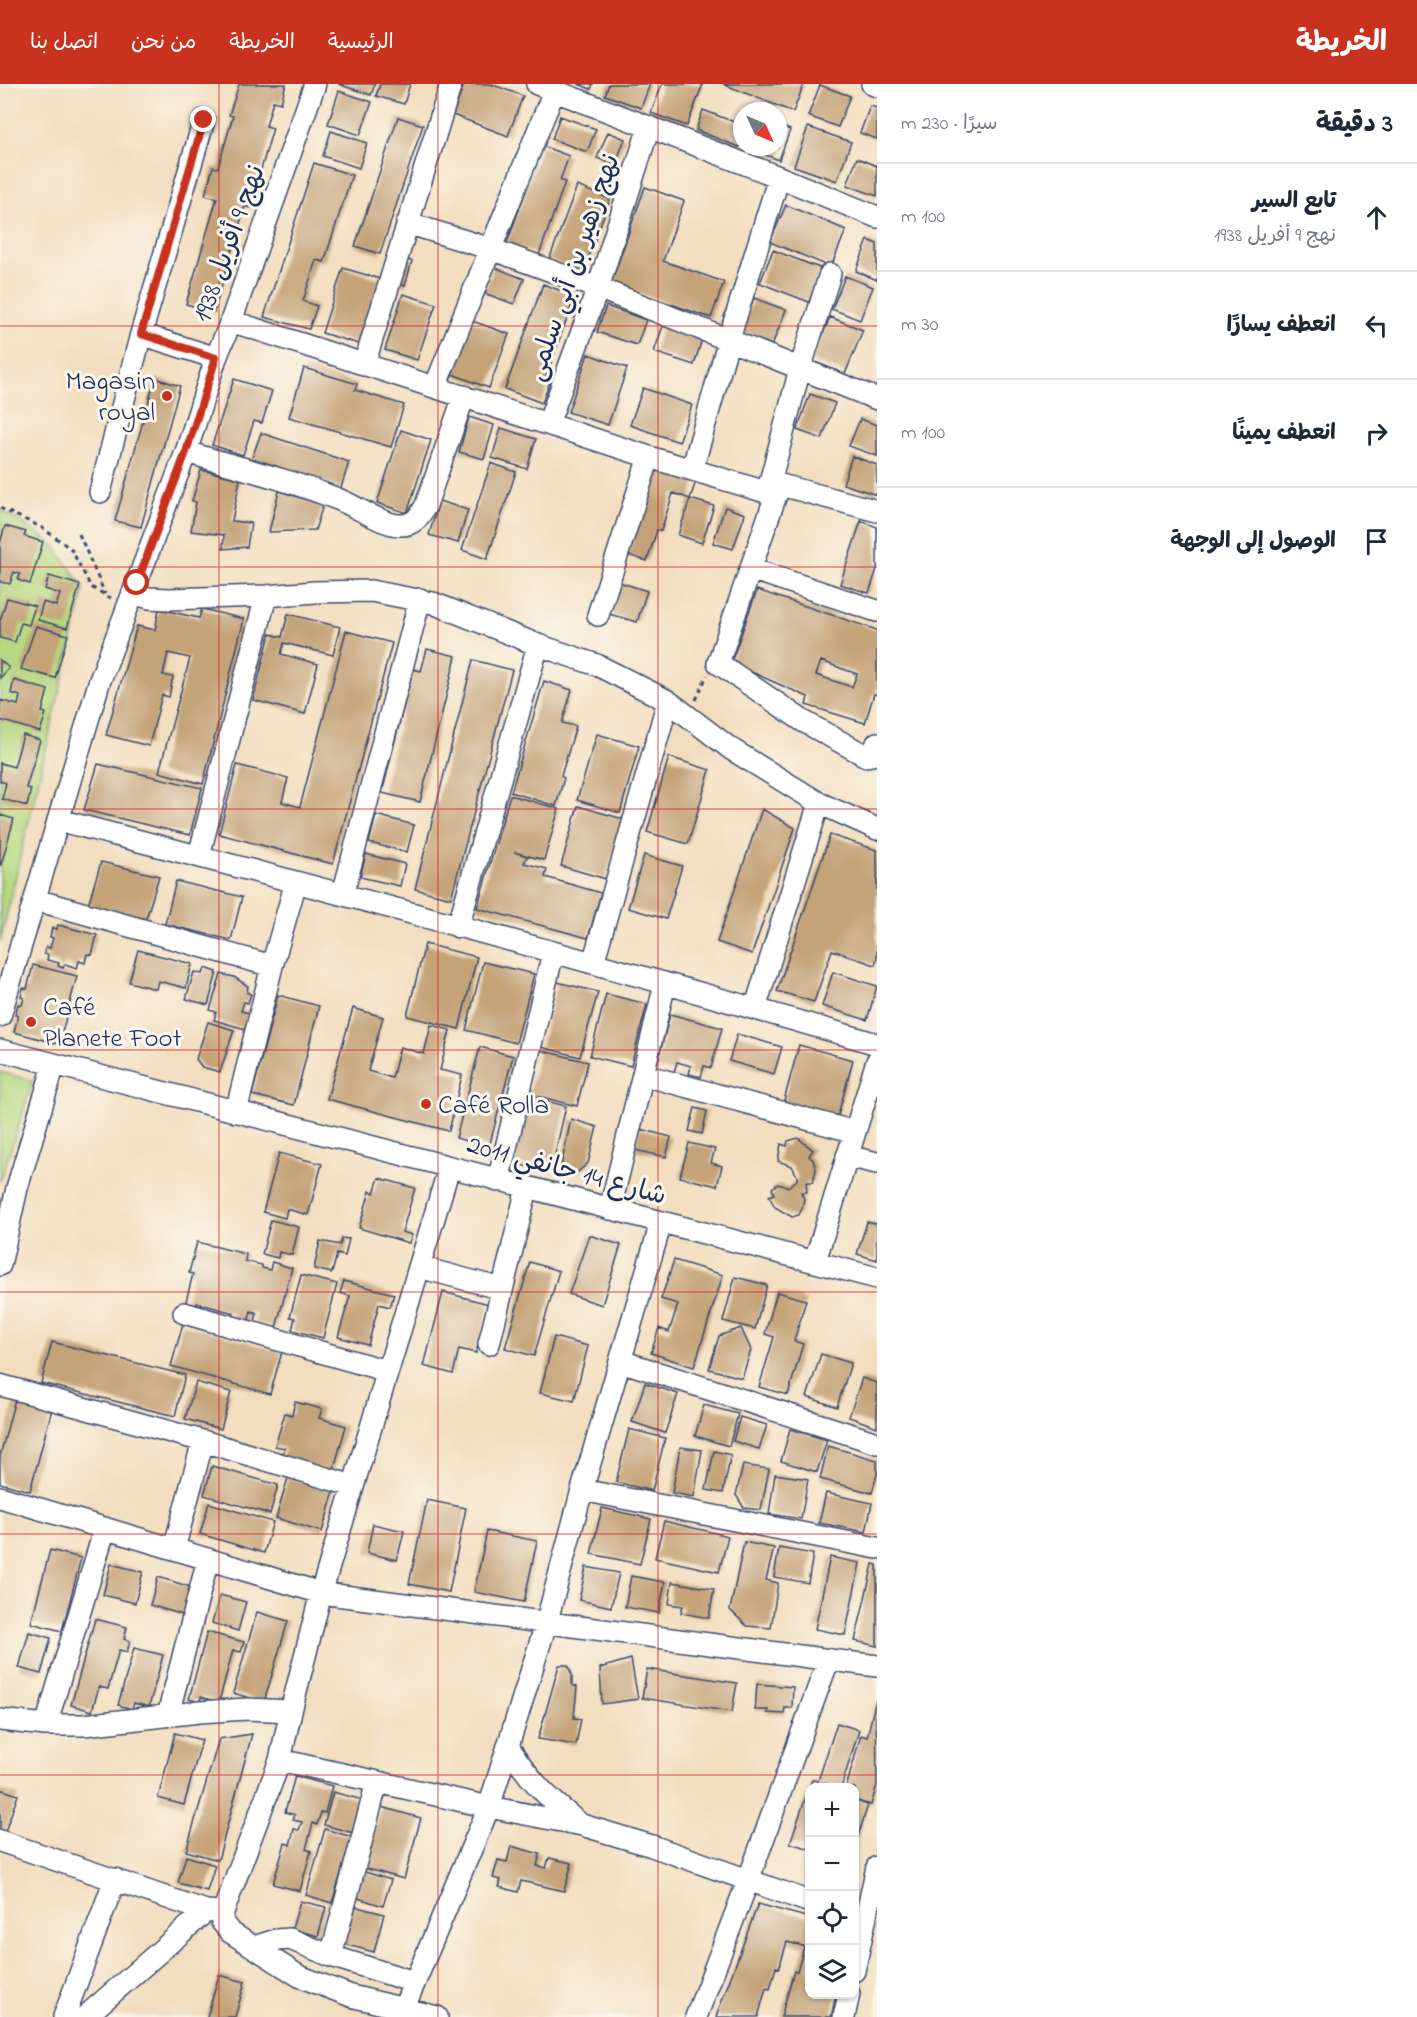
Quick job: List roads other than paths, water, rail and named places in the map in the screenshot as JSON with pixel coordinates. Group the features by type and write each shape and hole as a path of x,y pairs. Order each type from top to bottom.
{"street":[{"name":"نهج 9 أفريل 1938","path":"0,1016 99,683 186,452 216,358 315,84"},
{"path":"364,364 451,84"},
{"path":"872,84 877,86"},
{"path":"435,387 491,249 545,87 877,217"},
{"path":"100,492 141,334 204,120"},
{"name":"نهج زهير بن أبي سلمى","path":"548,424 598,288 649,127"},
{"path":"692,470 729,339 779,177"},
{"path":"407,223 491,249 598,288 877,399"},
{"path":"830,274 800,369 752,569 718,663 803,721 866,756 872,754 877,743"},
{"path":"231,321 692,470 877,511"},
{"path":"141,334 216,358"},
{"path":"186,452 275,478 339,500 393,524 405,525 416,520 426,505 464,396"},
{"path":"598,615 649,457"},
{"path":"752,569 877,610"},
{"path":"133,594 169,599 371,591 420,599 538,645 597,665 668,701 730,749 819,803 877,829"},
{"path":"199,856 266,596"},
{"path":"343,894 420,599"},
{"path":"458,927 538,645"},
{"path":"593,963 668,701"},
{"path":"754,1009 819,803"},
{"path":"58,820 343,894 877,1044"},
{"path":"236,1112 272,966 296,882"},
{"path":"36,900 272,966"},
{"path":"498,1181 553,953"},
{"path":"610,1209 666,984"},
{"name":"شارع 14 جانفي 2011","path":"0,1050 877,1278"},
{"path":"815,1261 877,1061"},
{"path":"0,1265 17,1188 54,1065"},
{"path":"644,1076 855,1132"},
{"path":"847,1156 877,1163"},
{"path":"85,2017 214,1911 280,1760 321,1593 449,1168"},
{"path":"489,1344 527,1188"},
{"path":"401,2013 489,1807 546,1624 582,1490 661,1223"},
{"path":"419,1267 502,1289"},
{"path":"184,1313 387,1371"},
{"path":"621,1361 877,1443"},
{"path":"0,1385 203,1441 353,1486"},
{"path":"174,1548 203,1441"},
{"path":"582,1490 877,1548"},
{"path":"0,1497 321,1593 877,1666"},
{"path":"46,1725 105,1528"},
{"path":"168,1714 208,1559"},
{"path":"696,2017 828,1661"},
{"path":"0,1720 46,1725 84,1725 168,1714 247,1709 291,1711"},
{"path":"508,1746 524,1773 540,1790 582,1825"},
{"path":"280,1760 489,1807 582,1825 652,1846 805,1900"},
{"path":"331,1956 376,1782"},
{"path":"0,1841 214,1911 230,1932 299,1976 401,2013 437,2017"},
{"path":"859,1953 877,1867"},
{"path":"64,2017 115,1879"},
{"path":"254,1947 276,1940 290,1939 331,1956 414,1982"}],"place":[{"name":"Magasin royal","path":"167,396"},
{"name":"Café Planete Foot","path":"31,1022"},
{"name":"Café Rolla","path":"426,1104"}]}
